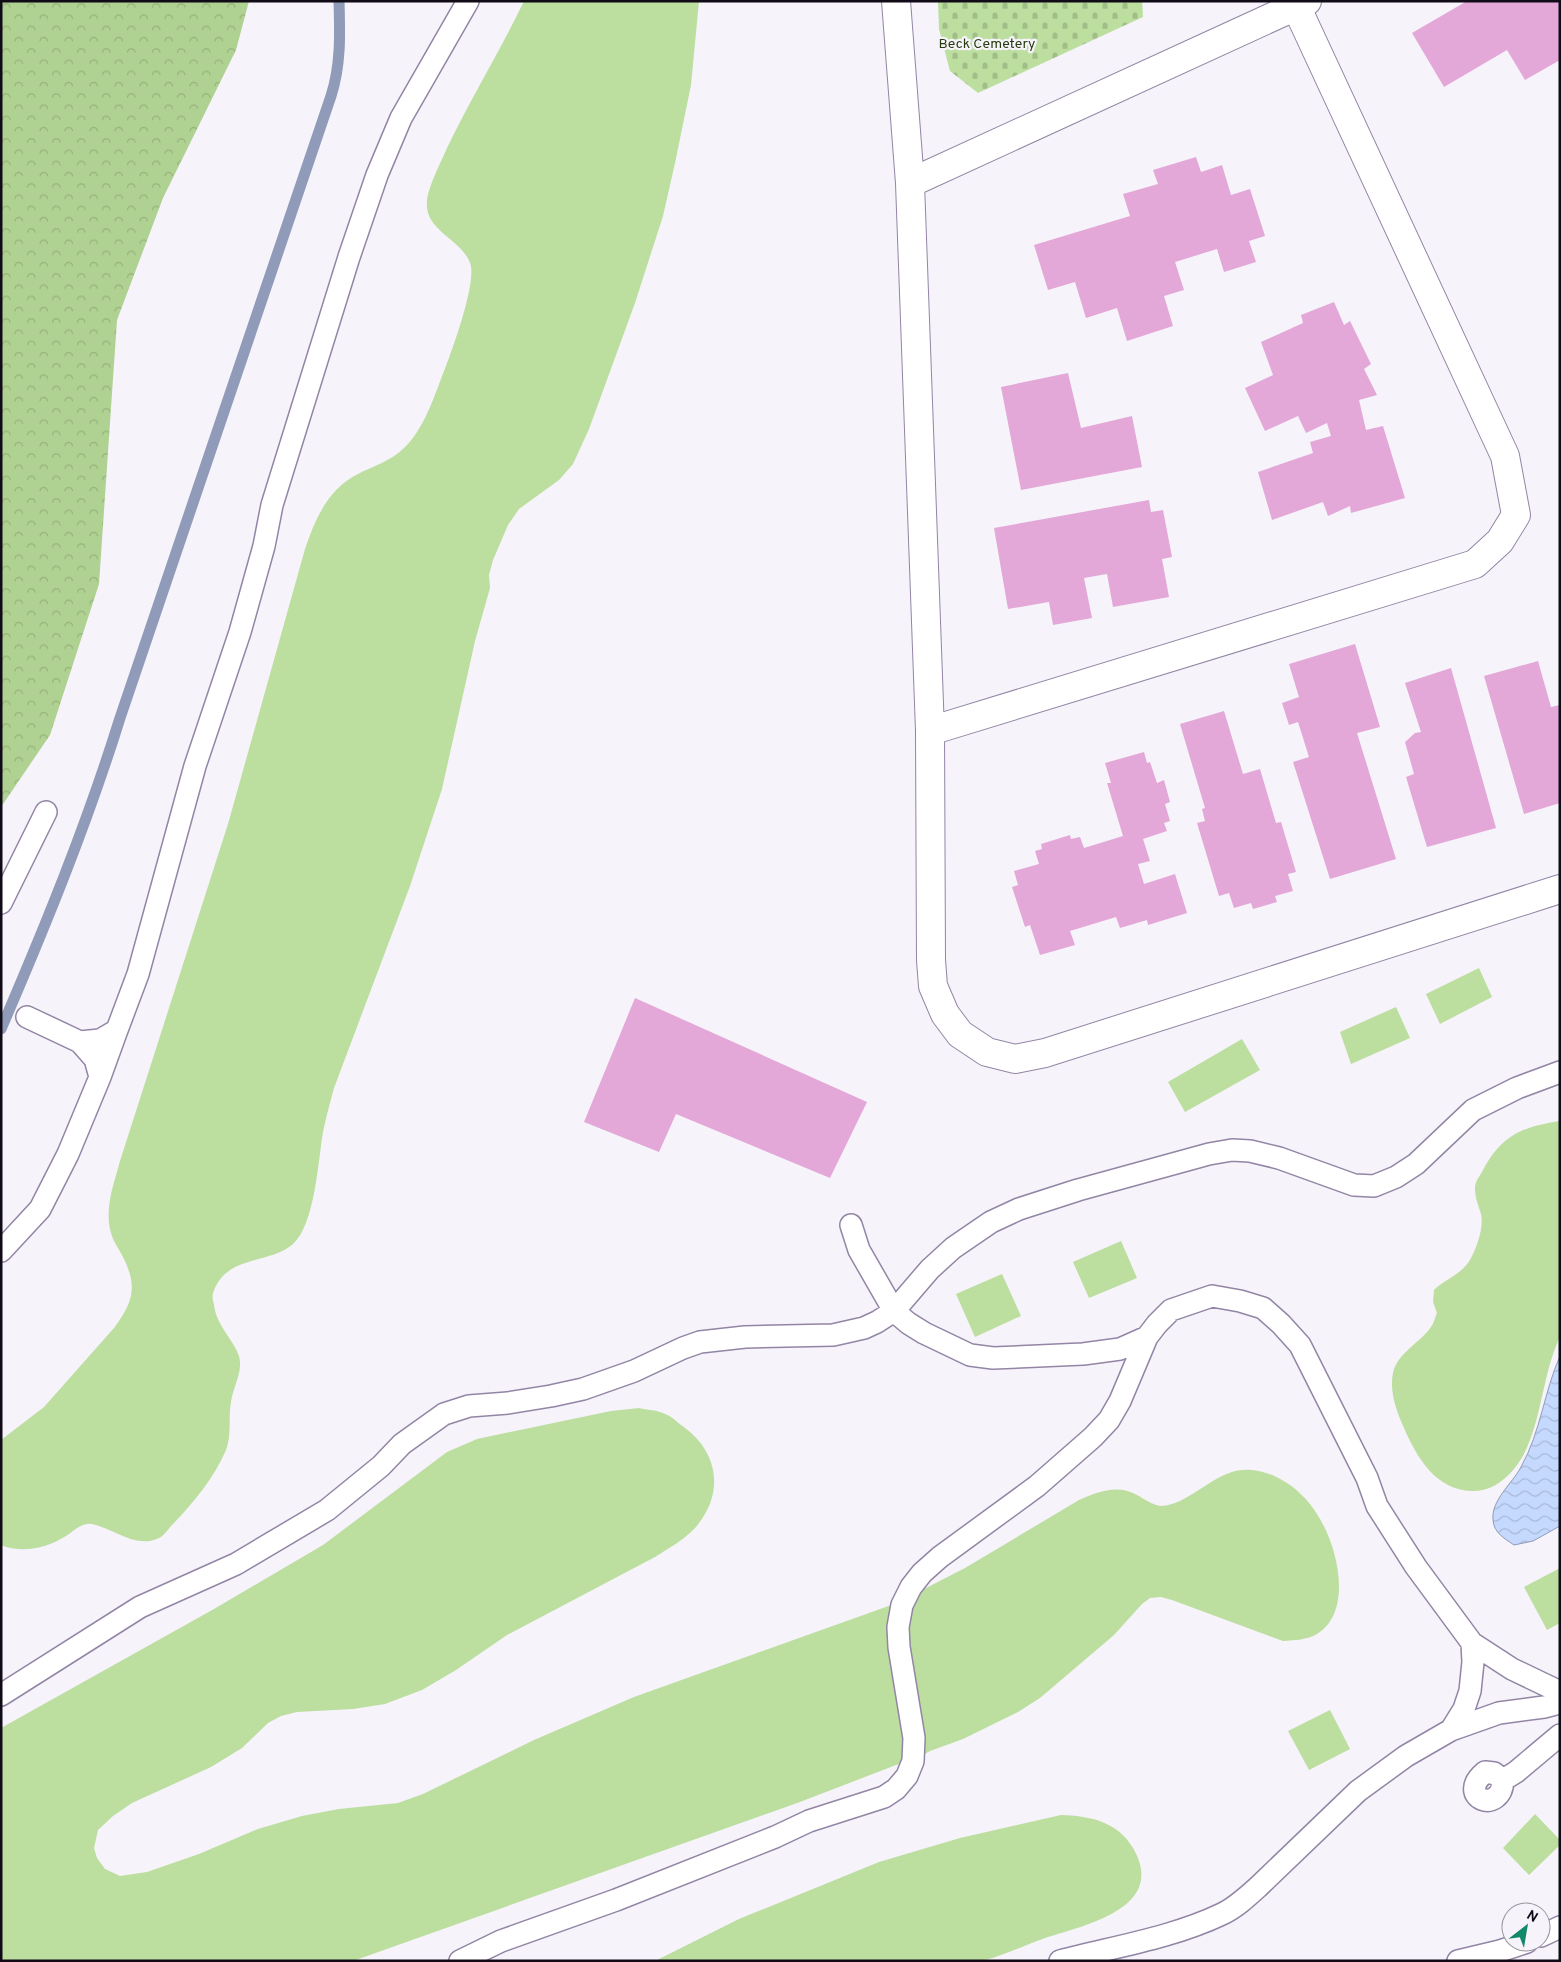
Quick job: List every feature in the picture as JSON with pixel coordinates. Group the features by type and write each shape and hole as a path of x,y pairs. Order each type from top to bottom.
{"street":[{"path":"896,1 910,183 930,731 933,986 946,1014 960,1034 987,1052 1014,1059 1045,1053 1560,889"},
{"path":"910,183 1301,4 1505,456 1516,515 1500,541 1475,564 930,731"}],"lane":[{"path":"1,1252 40,1209 68,1154 100,1077 138,974 195,766 240,632 264,546 272,505 357,232 377,175 401,118 468,1"},
{"path":"1,903 46,812"},
{"path":"27,1017 80,1042 95,1059 100,1077"},
{"path":"80,1042 100,1040 117,1030"},
{"path":"1,1695 140,1607 236,1564 327,1510 381,1466 402,1444 444,1414 468,1406 517,1402 583,1389 634,1371 700,1342 745,1337 833,1335 864,1328 877,1322 894,1310 930,1269 953,1248 991,1222 1019,1209 1078,1190 1209,1154 1232,1150 1250,1151 1279,1158 1354,1185 1374,1186 1396,1177 1416,1164 1473,1110 1518,1088 1560,1072"},
{"path":"851,1225 859,1250 894,1310 908,1323 924,1333 970,1355 993,1358 1054,1356 1120,1349 1147,1337"},
{"path":"460,1961 509,1938 616,1900 768,1840 809,1821 884,1797 896,1789 907,1776 913,1761 914,1738 900,1654 898,1627 902,1605 911,1587 922,1573 940,1557 1031,1491 1093,1437 1109,1420 1120,1401 1147,1337 1171,1310 1212,1296 1240,1301 1263,1308 1300,1345 1367,1478 1377,1506 1416,1567 1463,1634 1472,1643 1512,1669 1560,1692"},
{"path":"1120,1349 1132,1376"},
{"path":"1451,1730 1464,1709 1470,1691 1473,1662 1472,1643"},
{"path":"1060,1961 1168,1933 1223,1914 1244,1900 1358,1791 1406,1756 1451,1730 1498,1713 1560,1703"},
{"path":"1503,1780 1516,1772 1560,1735"},
{"path":"1458,1961 1501,1951"}],"green space":[{"path":"1,1 249,1 236,50 163,198 117,320 99,584 50,735 1,807"},
{"path":"524,1 699,1 691,85 675,163 663,216 635,303 589,429 573,464 559,480 519,509 508,525 493,560 489,575 490,588 475,641 442,789 410,886 334,1088 323,1132 311,1207 306,1222 293,1244 283,1251 238,1266 228,1272 219,1281 213,1293 219,1321 236,1349 240,1362 231,1402 228,1444 221,1460 196,1498 161,1537 150,1541 135,1540 99,1526 85,1524 51,1544 26,1549 9,1548 1,1545 1,1440 44,1407 114,1328 129,1302 132,1286 131,1277 112,1236 109,1224 109,1205 113,1187 228,824 309,538 318,516 338,488 358,474 393,456 404,448 416,433 430,407 456,339 470,286 470,263 459,247 431,220 428,211 428,195 447,148"},
{"name":"Beck Cemetery","path":"938,1 1142,1 1143,17 978,93 950,71 939,29"},
{"path":"1479,968 1492,997 1440,1024 1426,994"},
{"path":"1396,1007 1410,1038 1351,1064 1340,1032"},
{"path":"1242,1039 1260,1070 1185,1112 1168,1082"},
{"path":"1560,1121 1560,1337 1548,1370 1536,1423 1523,1455 1514,1469 1500,1482 1490,1488 1478,1491 1459,1489 1438,1479 1415,1450 1401,1422 1394,1402 1393,1373 1399,1360 1433,1324 1437,1313 1433,1302 1434,1290 1468,1264 1473,1253 1482,1225 1475,1185 1490,1158 1498,1148 1514,1135 1535,1126"},
{"path":"1121,1241 1137,1278 1089,1298 1073,1262"},
{"path":"1002,1274 1021,1316 975,1337 956,1294"},
{"path":"639,1408 659,1412 671,1417 693,1435 710,1459 714,1473 711,1501 705,1515 686,1536 655,1557 507,1635 456,1670 422,1690 385,1704 353,1709 297,1712 281,1716 268,1723 242,1748 211,1767 132,1803 113,1816 98,1830 94,1848 97,1858 105,1869 120,1876 147,1872 199,1854 258,1829 302,1816 339,1809 398,1803 423,1794 534,1740 634,1697 897,1603 965,1568 1079,1500 1108,1490 1130,1492 1152,1503 1163,1506 1180,1501 1220,1477 1241,1470 1266,1473 1283,1480 1298,1491 1310,1504 1327,1532 1339,1580 1339,1596 1335,1611 1328,1624 1317,1634 1305,1639 1283,1641 1172,1600 1161,1597 1150,1598 1142,1604 1114,1635 1040,1698 1018,1712 963,1739 930,1751 913,1761 896,1765 800,1802 353,1961 1,1961 1,1728 214,1609 323,1545 447,1452 477,1439 611,1411"},
{"path":"1560,1568 1560,1623 1547,1630 1524,1587"},
{"path":"1330,1710 1350,1749 1309,1770 1288,1731"},
{"path":"1535,1814 1560,1840 1560,1845 1529,1875 1503,1848"},
{"path":"1061,1815 1092,1819 1111,1826 1133,1848 1141,1869 1140,1886 1131,1899 1117,1911 1081,1927 979,1961 655,1961 739,1919 879,1862 960,1838"}],"water":[{"path":"1560,1356 1560,1526 1533,1541 1514,1545 1497,1532 1493,1513 1503,1492 1521,1467 1528,1453"}],"building":[{"path":"1467,1 1560,1 1560,60 1525,80 1507,50 1444,87 1412,33"},
{"path":"1196,157 1201,172 1222,165 1231,195 1250,189 1265,236 1249,241 1256,262 1224,272 1217,249 1175,262 1184,290 1164,296 1173,326 1127,341 1117,308 1086,318 1075,282 1048,290 1034,245 1130,216 1123,194 1158,184 1153,170"},
{"path":"1334,302 1344,325 1350,321 1371,364 1364,369 1377,395 1359,400 1366,430 1383,426 1405,498 1351,513 1350,506 1328,516 1323,502 1272,520 1258,472 1313,453 1310,442 1331,436 1327,423 1306,433 1298,416 1265,431 1245,388 1273,375 1261,342 1303,323 1301,315"},
{"path":"1068,373 1081,428 1132,416 1142,467 1021,490 1001,387"},
{"path":"1149,500 1151,512 1163,510 1172,557 1162,559 1169,597 1113,607 1107,574 1084,578 1092,618 1053,625 1049,602 1008,609 994,528"},
{"path":"1355,644 1380,727 1357,733 1396,859 1330,879 1293,762 1309,757 1298,722 1289,725 1282,703 1299,697 1289,664"},
{"path":"1538,661 1551,707 1560,705 1560,803 1524,814 1484,676"},
{"path":"1451,668 1496,828 1427,847 1406,777 1414,774 1405,742 1415,733 1421,732 1405,683"},
{"path":"1224,711 1243,774 1260,769 1276,823 1281,822 1296,872 1288,874 1293,891 1275,896 1277,902 1253,909 1251,903 1234,908 1229,893 1219,896 1197,823 1205,821 1202,809 1205,808 1180,724"},
{"path":"1144,752 1147,763 1150,762 1157,783 1164,780 1170,802 1165,804 1170,821 1164,823 1167,831 1143,839 1150,861 1138,864 1144,884 1175,874 1187,913 1148,925 1147,920 1120,928 1116,917 1070,931 1075,945 1040,955 1030,925 1025,927 1012,887 1018,885 1014,871 1039,864 1035,851 1042,849 1041,844 1070,835 1071,839 1080,837 1084,848 1123,836 1107,783 1111,783 1105,763"},
{"path":"635,998 867,1102 830,1178 676,1114 659,1152 584,1122"}],"waterway":[{"path":"1,1029 49,914 94,797 331,96 337,73 340,37 339,1"}]}
